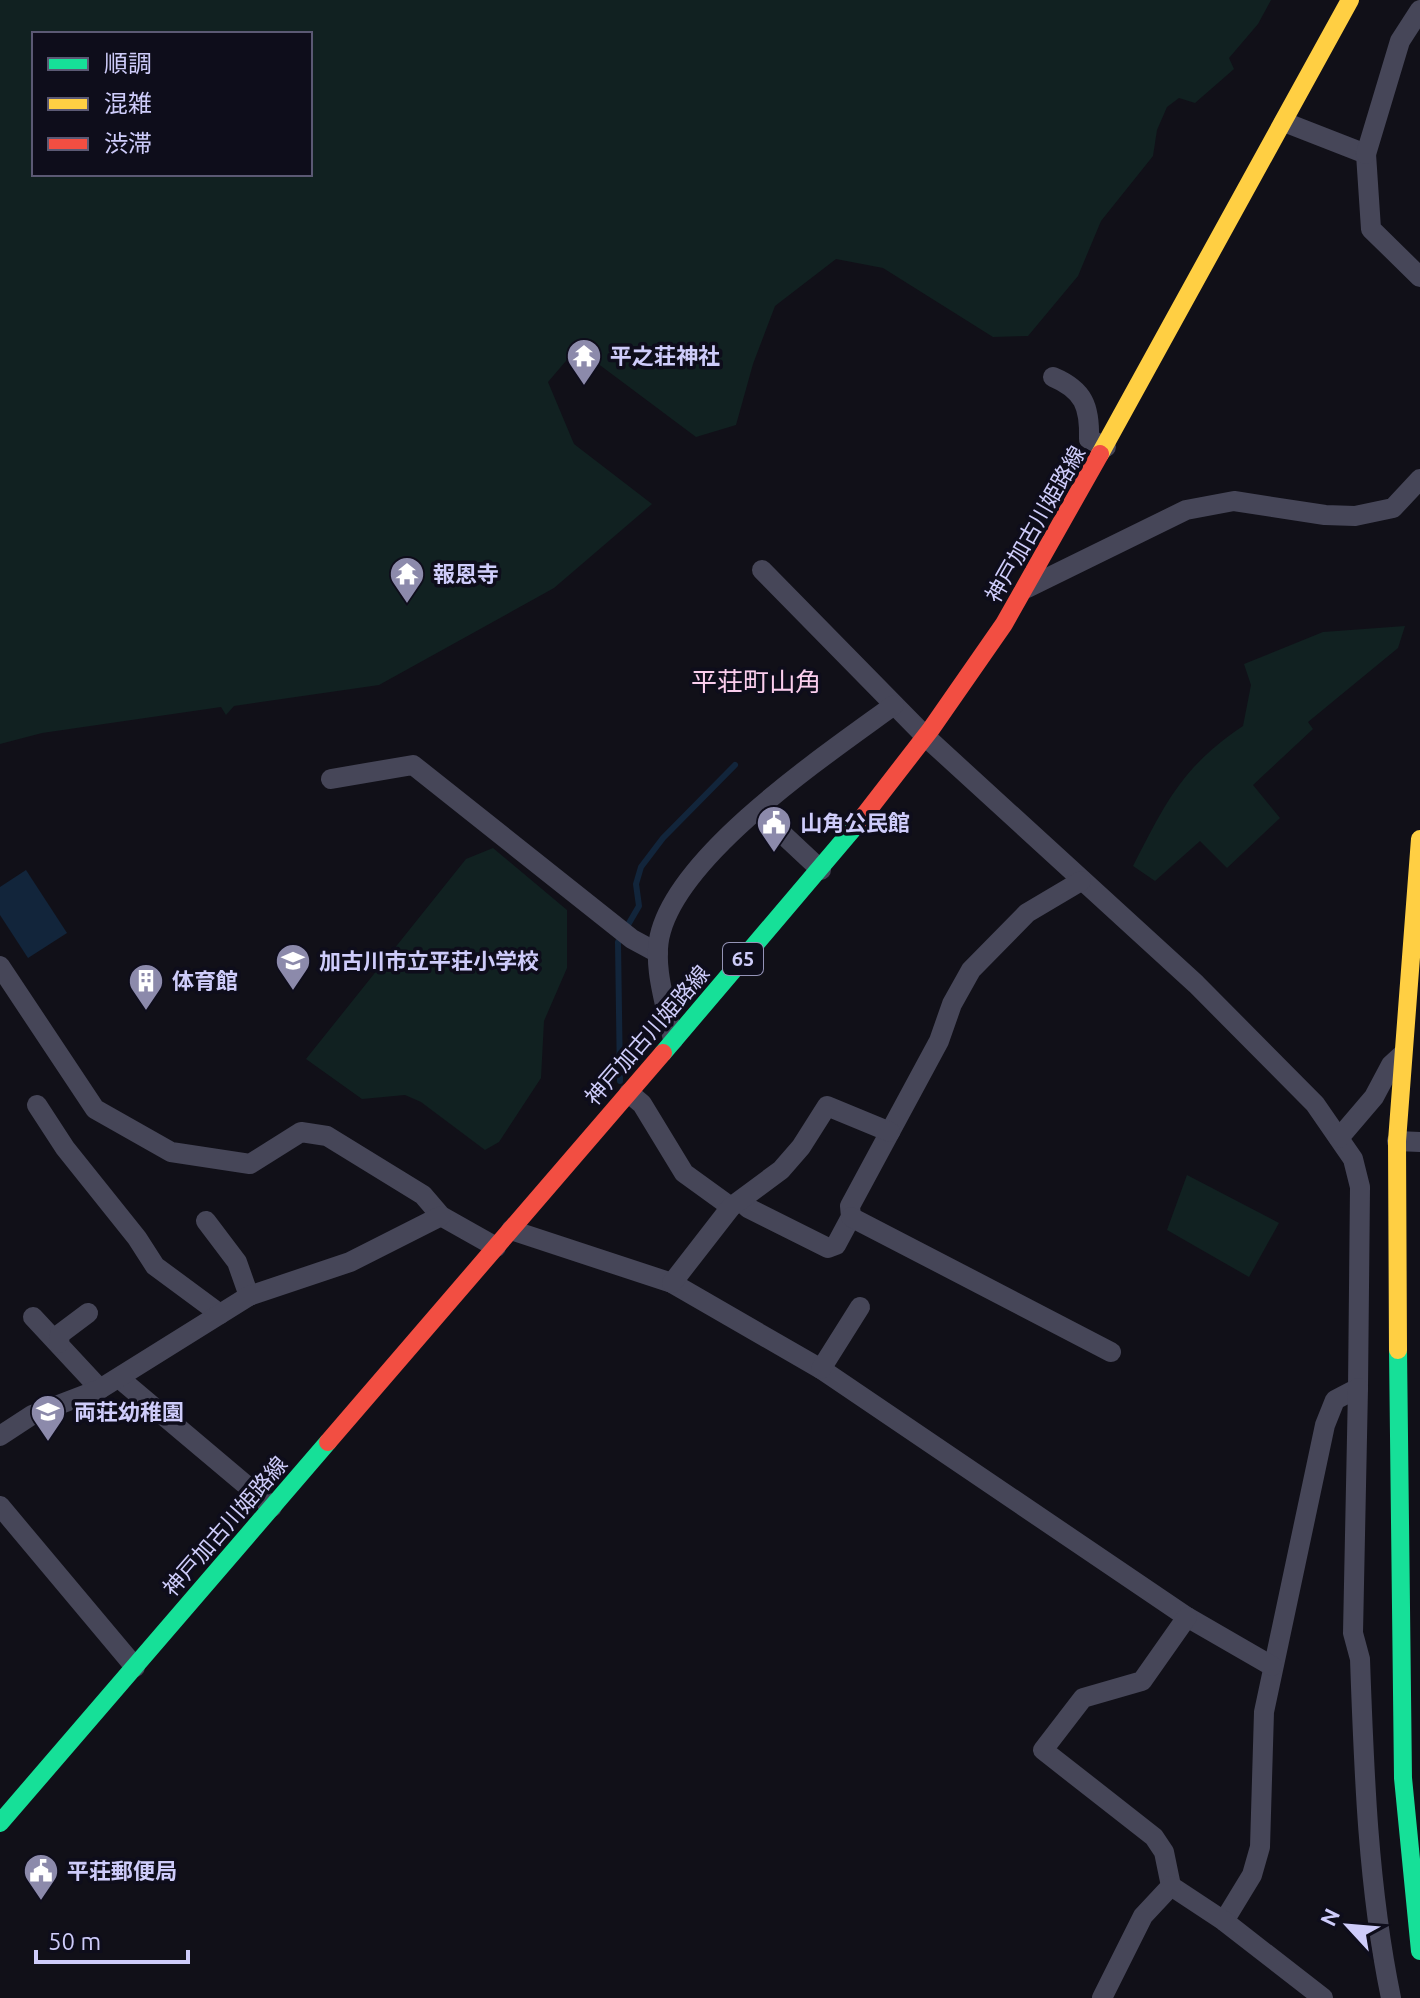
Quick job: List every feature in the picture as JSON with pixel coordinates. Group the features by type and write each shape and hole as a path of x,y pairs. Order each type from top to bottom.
{"main road":[{"name":"神戸加古川姫路線","path":"0,1823 821,870 927,738 980,665 1027,588 1350,0"},
{"path":"1420,839 1397,1141 1399,1603 1412,1777 1420,1951"}],"street":[{"path":"1420,10 1400,41 1387,74 1366,154 1371,229 1420,277"},
{"path":"1284,122 1366,154"},
{"path":"1053,377 1079,392 1089,415 1089,439 1106,447"},
{"path":"1027,588 1186,510 1234,501 1325,515 1355,516 1393,508 1420,479"},
{"path":"762,570 927,738 1196,984 1315,1104 1353,1159 1360,1187 1353,1633 1360,1659 1368,1837 1377,1932 1391,1998"},
{"path":"673,1040 658,953 660,933 669,911 694,872 781,788 894,705"},
{"path":"331,779 413,765 625,934 658,953"},
{"path":"758,811 821,870"},
{"path":"629,1093 642,1104 684,1173 736,1204 828,1248 836,1245 851,1217 850,1206 939,1041 952,1004 971,970 1013,924 1081,881"},
{"path":"0,966 95,1109 107,1116 171,1152 250,1164 301,1132 327,1136 423,1195 441,1216 496,1247"},
{"path":"1339,1138 1374,1097 1391,1065 1402,1055"},
{"path":"37,1105 72,1158 137,1238 155,1266 220,1314"},
{"path":"672,1283 736,1204 781,1170 801,1147 827,1106 890,1132"},
{"path":"1397,1141 1420,1142"},
{"path":"0,1436 32,1415 100,1389 249,1296 350,1262 441,1216"},
{"path":"851,1217 1111,1352"},
{"path":"206,1221 237,1262 249,1296"},
{"path":"511,1230 672,1283 821,1369 1187,1617 1272,1666"},
{"path":"821,1369 860,1307"},
{"path":"59,1343 60,1334 88,1313"},
{"path":"33,1317 100,1389"},
{"path":"119,1378 272,1507"},
{"path":"1224,1921 1252,1875 1260,1847 1260,1754 1272,1666 1325,1425 1335,1400 1358,1388"},
{"path":"0,1506 135,1667"},
{"path":"1187,1617 1142,1681 1083,1698 1043,1750 1154,1837 1164,1852 1171,1886 1224,1921 1323,1998"},
{"path":"1102,1998 1143,1916 1171,1886"}],"shaded area":[{"path":"0,0 1271,0 1258,24 1229,58 1234,69 1195,103 1179,98 1167,107 1157,130 1153,156 1101,221 1078,276 1028,336 993,337 883,268 836,259 775,306 753,364 736,425 696,437 577,348 548,382 574,444 652,504 554,588 379,685 234,706 226,715 221,707 42,733 0,744"},
{"path":"1405,626 1398,648 1308,722 1313,729 1253,785 1280,818 1227,868 1200,841 1155,881 1133,866 1166,804 1190,771 1243,726 1251,685 1244,664 1323,632"},
{"path":"493,848 567,910 567,968 544,1021 541,1078 499,1142 485,1150 421,1102 405,1095 362,1099 306,1059 466,859"},
{"path":"1187,1175 1279,1223 1249,1277 1167,1230"}],"water":[{"path":"26,870 67,933 28,958 0,915 0,887"}],"waterway":[{"path":"620,1081 618,942 639,906 636,884 641,867 663,838 735,765"}],"traffic: fast":[{"path":"663,1053 859,822"},
{"path":"1398,1350 1403,1778 1420,1951"},
{"path":"0,1823 328,1442"}],"traffic: slow":[{"path":"1100,454 1350,0"},
{"path":"1398,1350 1397,1141 1420,839"}],"traffic: jam":[{"path":"859,822 931,729 1004,624 1100,454"},
{"path":"328,1442 663,1053"}],"place":[{"name":"平之荘神社","path":"584,387"},
{"name":"報恩寺","path":"407,605"},
{"name":"山角公民館","path":"774,854"},
{"name":"加古川市立平荘小学校","path":"293,992"},
{"name":"体育館","path":"146,1012"},
{"name":"両荘幼稚園","path":"48,1443"},
{"name":"平荘郵便局","path":"41,1902"}],"district":[{"name":"平荘町山角","path":"756,682"}]}
